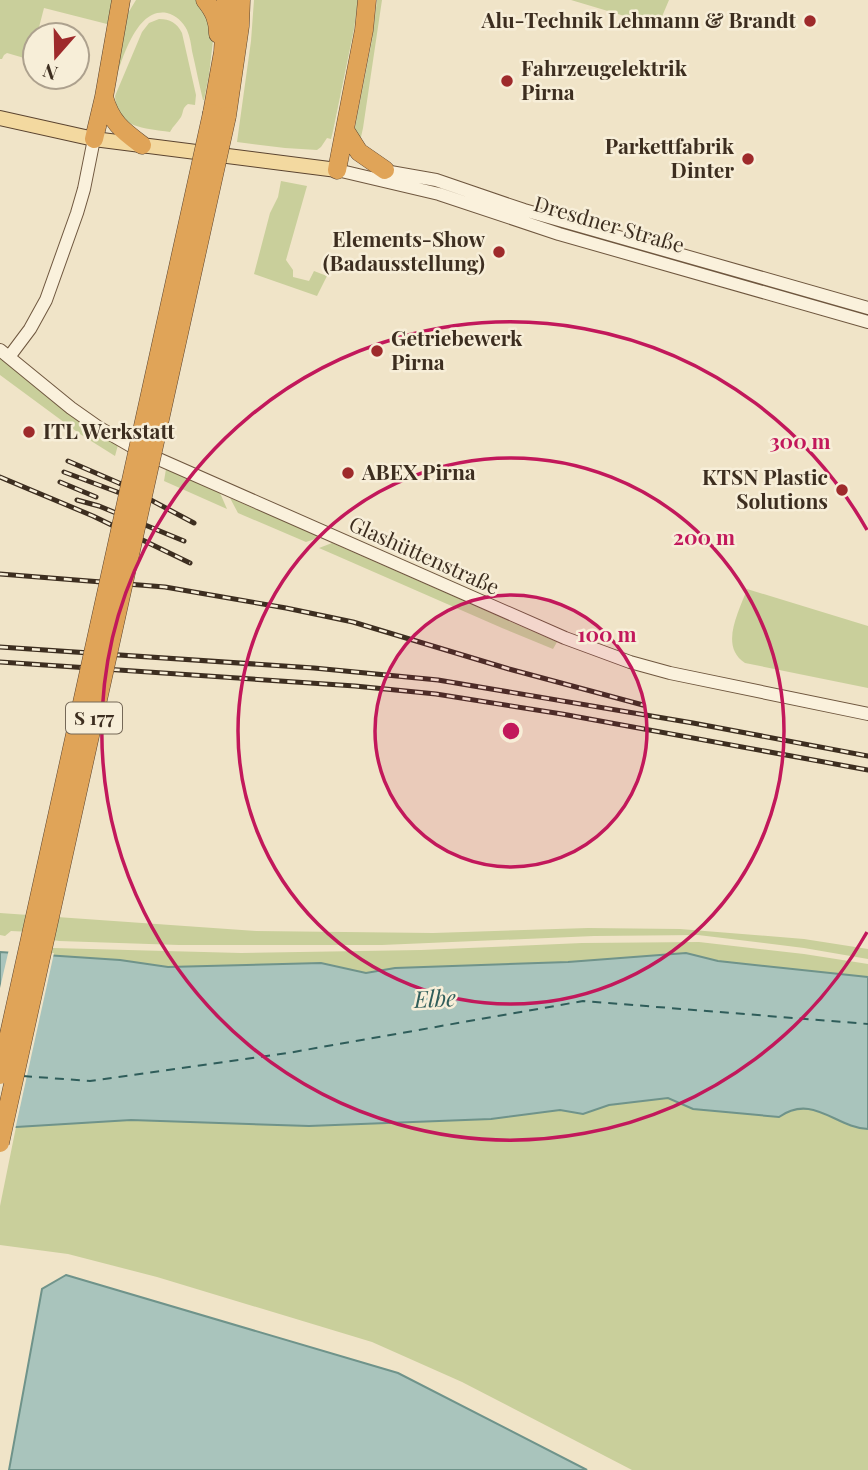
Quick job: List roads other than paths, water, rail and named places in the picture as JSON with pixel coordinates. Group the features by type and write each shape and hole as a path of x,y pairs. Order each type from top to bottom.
{"highway":[{"path":"94,139 121,0"},
{"path":"117,20 130,0"},
{"path":"205,0 217,21 219,115"},
{"path":"219,76 226,0"},
{"path":"240,26 241,0"},
{"path":"219,115 248,0"},
{"path":"337,170 364,30 367,1"},
{"path":"104,97 116,124 142,145"},
{"name":"S 177","path":"0,1075 219,115"},
{"name":"S 177","path":"0,1143 219,115"},
{"path":"345,131 359,152 381,173"}],"main road":[{"name":"Dresdner Straße","path":"0,118 94,139 337,170"}],"street":[{"path":"5,354 30,329 46,300 80,201 94,139"},
{"name":"Dresdner Straße","path":"337,170 436,180 524,210 868,308"},
{"name":"Dresdner Straße","path":"381,173 559,234 868,322"},
{"name":"Glashüttenstraße","path":"5,354 71,408 138,450 565,638 630,662 670,673 868,714"}],"water":[{"name":"Elbe","path":"0,952 120,960 168,967 321,963 366,973 395,968 568,962 686,953 718,961 868,977 868,1129 814,1110 791,1111 779,1117 693,1109 668,1098 609,1105 583,1114 560,1110 491,1119 309,1126 131,1120 0,1126"},
{"path":"66,1275 398,1373 587,1470 9,1470 42,1289"}],"railway":[{"path":"68,461 119,483 194,523"},
{"path":"64,472 120,493"},
{"path":"0,477 93,516 190,563"},
{"path":"60,482 96,497"},
{"path":"77,500 99,506 184,541"},
{"path":"0,574 165,587 286,608 353,622 509,669 643,705"},
{"path":"0,647 314,668 438,680 868,756"},
{"path":"0,662 436,694 562,714 868,770"}],"place":[{"name":"Alu-Technik Lehmann & Brandt","path":"810,21"},
{"name":"Fahrzeugelektrik Pirna","path":"507,81"},
{"name":"Parkettfabrik Dinter","path":"748,159"},
{"name":"Elements-Show (Badausstellung)","path":"499,252"},
{"name":"Getriebewerk Pirna","path":"377,351"},
{"name":"ITL Werkstatt","path":"29,432"},
{"name":"ABEX Pirna","path":"348,473"},
{"name":"KTSN Plastic Solutions","path":"842,490"}]}
